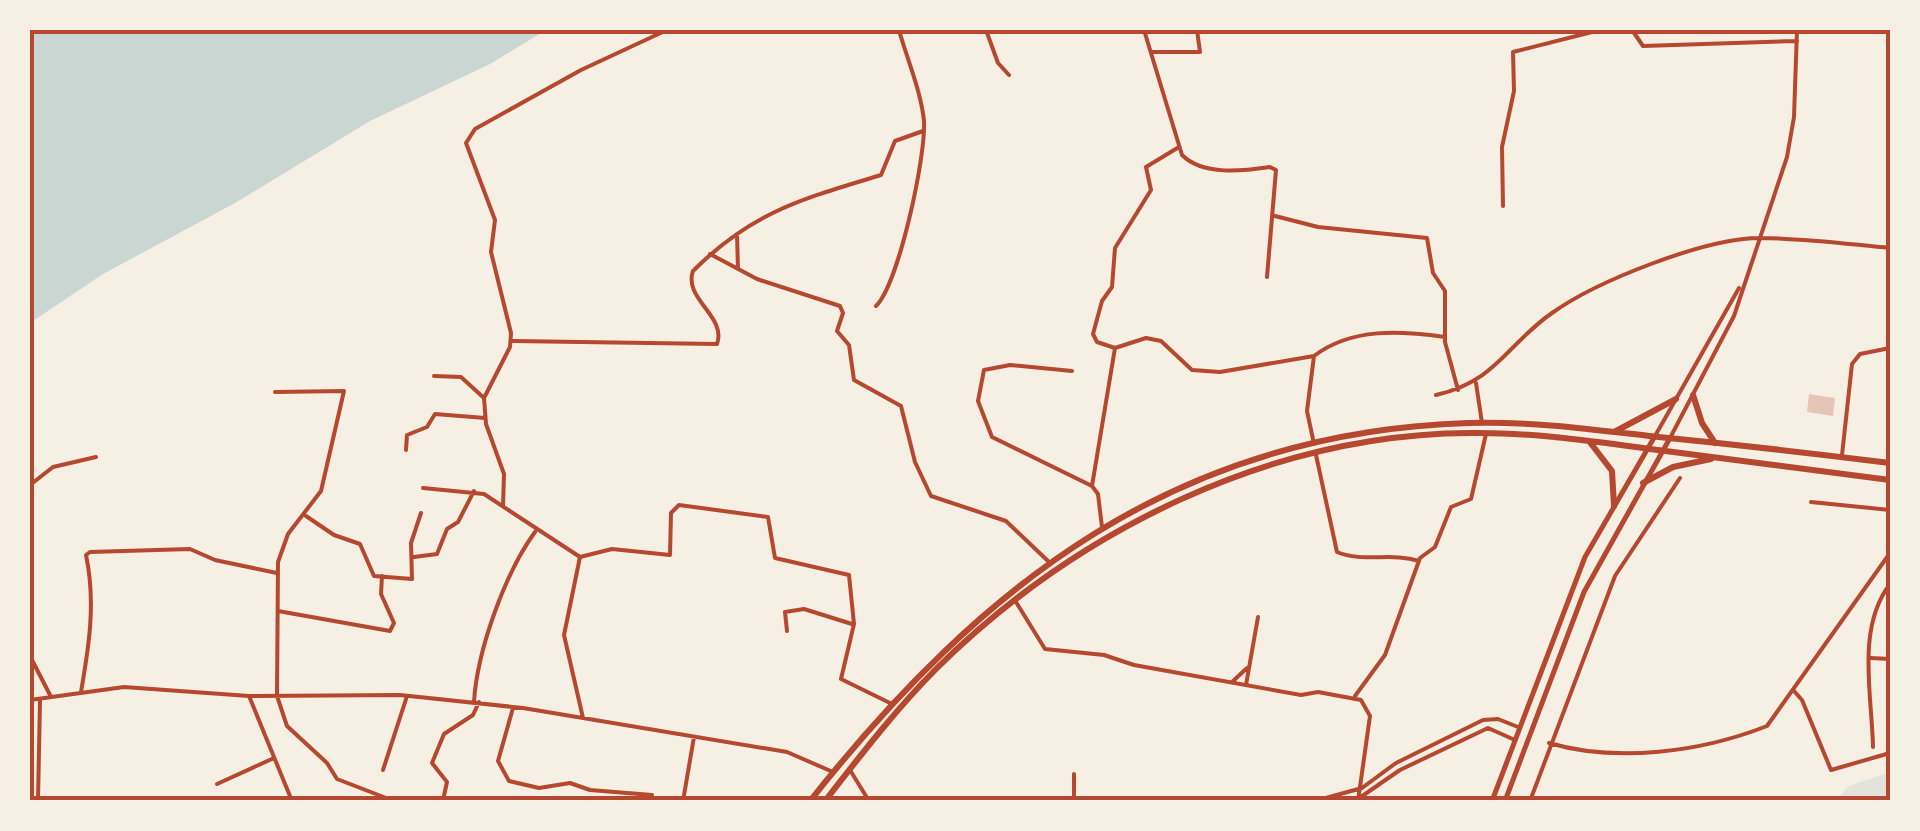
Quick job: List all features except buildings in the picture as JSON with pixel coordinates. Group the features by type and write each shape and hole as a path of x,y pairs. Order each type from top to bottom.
{"highway":[{"path":"1693,394 1702,424 1716,443"},
{"path":"1615,432 1676,400"},
{"path":"810,801 926,666 1048,561 1102,527 1219,471 1314,444 1388,430 1482,423 1615,432 1890,463"},
{"path":"825,801 937,668 1086,550 1186,496 1316,455 1423,436 1486,433 1589,441 1890,480"},
{"path":"1589,441 1612,470 1614,506"},
{"path":"1643,483 1690,461 1722,458"}],"main road":[{"path":"1492,801 1585,558 1655,436"},
{"path":"1505,801 1584,592 1670,438"}],"street":[{"path":"503,506 502,463 485,418 484,398 512,341 491,252 495,220 467,156 468,136 580,70 667,30"},
{"path":"876,306 906,240 904,224 918,193 924,132 921,104 899,30"},
{"path":"986,30 998,63 1009,75"},
{"path":"1144,30 1178,147 1192,164 1228,172 1274,168 1276,216 1267,276"},
{"path":"1152,52 1200,52 1197,30"},
{"path":"1504,206 1502,147 1514,92 1514,52 1600,30"},
{"path":"1632,30 1643,46 1796,41"},
{"path":"1670,438 1734,316 1791,142 1796,30"},
{"path":"512,341 718,344 718,329 690,281 693,271 737,232 797,199 881,174 895,142 924,132"},
{"path":"1178,147 1146,167 1151,190 1116,248 1112,288 1102,301 1093,334 1097,342 1115,348 1146,338 1161,342 1197,372 1314,356 1324,348 1383,331 1445,337"},
{"path":"1276,216 1318,227 1427,238 1433,274 1445,291 1445,337 1458,390"},
{"path":"737,232 738,269"},
{"path":"1436,395 1476,382 1510,356 1548,315 1580,294 1655,264 1758,238 1890,248"},
{"path":"710,254 738,269 840,306 843,313 837,331 849,345 854,380 901,406 914,462 931,496 1006,521 1048,561"},
{"path":"1655,436 1744,278"},
{"path":"1092,486 1115,348"},
{"path":"1842,457 1852,364 1860,354 1890,348"},
{"path":"1314,356 1307,410 1314,444"},
{"path":"1072,371 1010,365 984,370 978,401 992,437 1092,486 1098,494 1102,527"},
{"path":"434,376 461,378 484,398"},
{"path":"1476,382 1482,423"},
{"path":"276,392 344,391 321,491 306,516 288,534 277,572 278,696 287,726 326,762 337,780 394,801"},
{"path":"406,450 407,435 427,427 435,414 485,418"},
{"path":"1355,696 1385,655 1418,561 1435,547 1451,507 1470,498 1486,433"},
{"path":"1316,455 1322,498 1340,554 1400,554 1418,561"},
{"path":"30,485 48,470 96,457"},
{"path":"1530,801 1615,576 1680,478"},
{"path":"423,488 474,491 503,506 535,532 580,556 612,549 670,555 671,514 679,506 768,517 775,558 849,575 854,624 840,679 892,704"},
{"path":"414,557 437,554 447,529 458,522 474,491"},
{"path":"1811,502 1890,510"},
{"path":"306,516 334,535 360,544 368,557 370,572 412,579 411,542 421,513"},
{"path":"444,800 447,782 432,764 444,734 473,714 478,664 513,565 535,532"},
{"path":"81,692 91,636 92,587 86,555 90,552 190,549 214,560 277,572"},
{"path":"1549,743 1611,754 1719,740 1767,726 1890,552"},
{"path":"580,556 564,635 583,718"},
{"path":"278,612 390,630 394,623 381,594 382,576"},
{"path":"1873,747 1871,614 1890,584"},
{"path":"1016,602 1045,649 1095,654 1301,695 1355,696 1367,704 1370,716 1357,801"},
{"path":"786,631 785,612 800,608 854,624"},
{"path":"1246,684 1258,618"},
{"path":"30,656 51,697"},
{"path":"1871,658 1890,659"},
{"path":"1232,682 1248,668"},
{"path":"30,700 124,687 249,696 407,696 472,701 800,755 834,772"},
{"path":"1794,691 1802,700 1831,770 1890,753"},
{"path":"249,696 292,801"},
{"path":"383,770 407,696"},
{"path":"38,801 40,699"},
{"path":"513,706 498,761 509,781 539,788 570,783 590,790 652,795"},
{"path":"1315,801 1356,791 1396,763 1483,720 1498,719 1519,728"},
{"path":"1357,801 1400,770 1488,728 1515,740"},
{"path":"682,801 694,736"},
{"path":"216,784 274,758"},
{"path":"850,770 869,801"},
{"path":"1074,774 1074,801"}],"shaded area":[{"path":"30,30 546,30 490,64 370,121 235,203 103,274 30,323"},
{"path":"1890,772 1890,801 1835,801 1849,786"}]}
